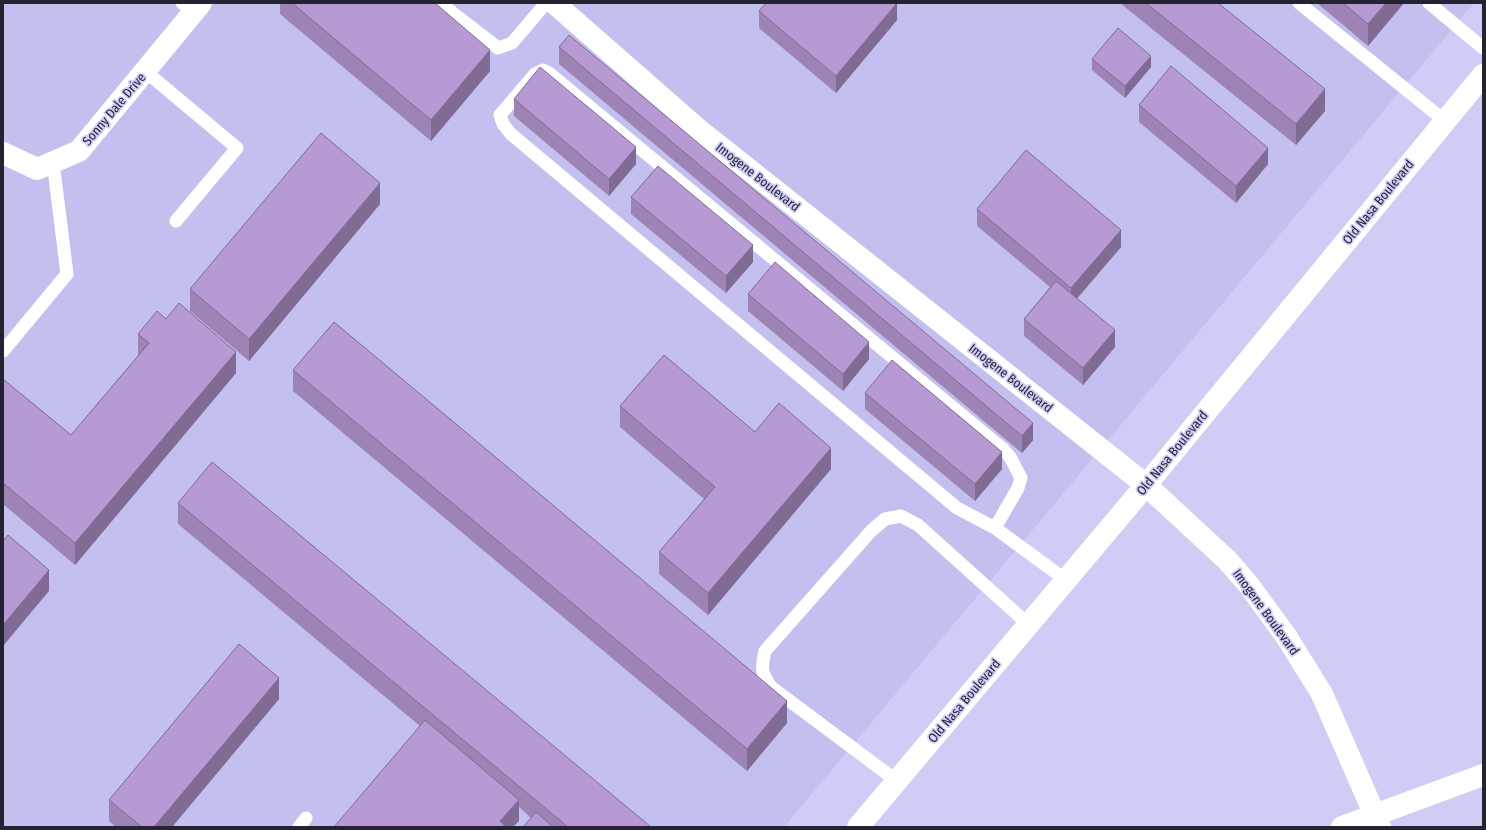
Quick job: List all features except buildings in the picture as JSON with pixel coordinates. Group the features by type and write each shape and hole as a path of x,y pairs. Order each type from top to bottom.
{"street":[{"name":"Imogene Boulevard","path":"554,3 699,130 1146,485 1226,560 1248,584 1286,636 1322,694 1377,821"},
{"name":"Sonny Dale Drive","path":"3,153 37,168 79,151 145,71 192,6"},
{"name":"Old Nasa Boulevard","path":"858,827 1146,485 1483,75"},
{"path":"1342,827 1377,821 1483,775"}],"lane":[{"path":"440,3 498,48 512,43 546,3"},
{"path":"1299,3 1445,121"},
{"path":"1429,3 1483,48"},
{"path":"996,528 1018,488 1021,478 1010,457 1003,449 549,73 543,70 535,74 500,115 503,124 511,134 957,508 996,528 1066,580"},
{"path":"145,71 237,148 176,221"},
{"path":"3,351 67,274 53,162"},
{"path":"897,782 771,687 763,674 765,651 871,531 885,519 901,516 918,525 1028,624"}],"shaded area":[{"path":"3,3 1474,3 784,827 3,827"}]}
